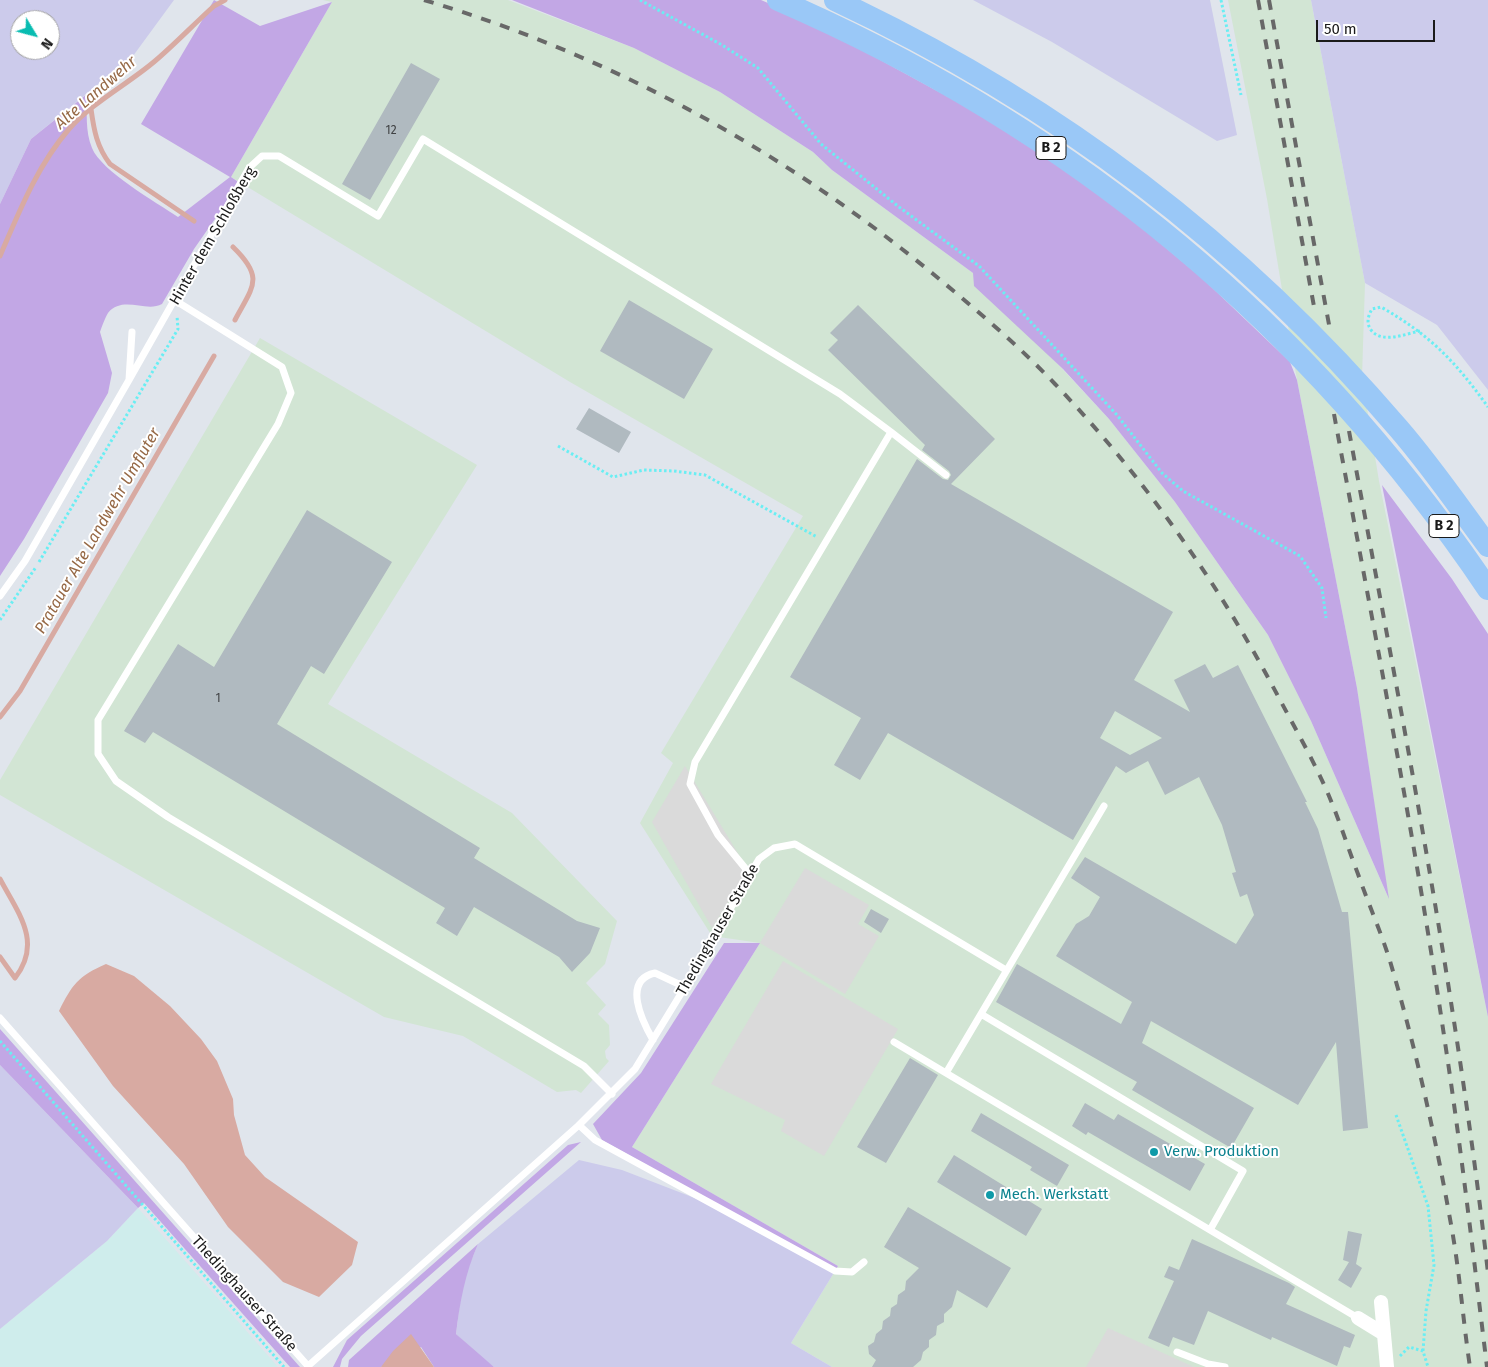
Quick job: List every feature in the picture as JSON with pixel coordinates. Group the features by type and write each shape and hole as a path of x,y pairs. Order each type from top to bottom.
{"main road":[{"name":"B 2","path":"778,0 822,19 929,73 1048,146 1094,177 1178,244 1254,311 1351,410 1397,465 1488,589"},
{"name":"B 2","path":"835,0 948,57 1027,103 1098,150 1230,255 1282,303 1361,385 1400,429 1488,546"}],"street":[{"path":"1381,1302 1384,1334 1392,1364"},
{"path":"1358,1318 1384,1334"}],"lane":[{"name":"Hinter dem Schloßberg","path":"0,596 25,561 176,301 249,168 262,156 279,156 378,216 423,139 840,394 891,432"},
{"path":"176,301 282,367 291,393 278,424 98,720 98,754 116,781 168,816 584,1066 612,1094"},
{"name":"Hinter dem Schloßberg","path":"129,380 132,332"},
{"path":"750,874 718,835 690,784 695,762 824,541 891,432 946,474"},
{"path":"946,1072 1104,806"},
{"name":"Thedinghauser Straße","path":"0,1018 309,1366 612,1094 634,1069 653,1040 686,987 759,859 774,848 795,844 899,904 1006,970"},
{"path":"653,1040 639,1010 638,989 640,983 644,977 655,973 686,987"},
{"path":"981,1014 1244,1171 1210,1230"},
{"path":"894,1042 1358,1318"},
{"path":"579,1125 595,1140 835,1271 852,1272 864,1262"},
{"path":"1177,1352 1208,1364 1226,1367"}],"path":[{"path":"640,0 722,45 758,68 821,144 835,157 979,266 1117,415 1162,473 1183,490 1300,556 1322,588 1326,618"},
{"path":"1221,0 1241,95"},
{"path":"0,620 34,572 178,329 176,301"},
{"path":"1420,331 1386,338 1375,335 1369,328 1368,317 1372,309 1381,307 1420,331 1442,349 1488,407"},
{"path":"558,446 613,477 644,470 705,475 824,541"},
{"path":"0,1040 284,1367"},
{"path":"1396,1115 1428,1206 1434,1265 1426,1311 1423,1351 1428,1367"},
{"path":"1392,1364 1409,1347 1423,1351"}],"shaded area":[{"path":"0,0 174,0 133,56 31,139 0,204"},
{"path":"214,0 260,26 332,2 231,177 240,183 194,249 162,304 149,307 121,305 108,313 100,332 112,373 108,393 24,539 0,576 0,204 31,139 87,94 88,135 97,157 130,186 178,217 230,177 141,124"},
{"path":"323,0 508,0 634,48 720,92 813,152 832,170 973,273 1109,419 1175,502 1268,635 1311,721 1388,897 1357,688 1297,380 1267,199 1228,0 1311,0 1365,283 1362,377 1379,481 1488,1017 1488,1367 832,1367 791,1343 838,1266 632,1147 760,943 712,936 640,823 673,763 661,753 803,516 570,382 231,177 332,2"},
{"path":"512,0 761,0 807,20 1007,129 1117,207 1203,279 1290,362 1297,380 1357,688 1389,899 1311,721 1268,635 1175,502 1109,419 1063,369 974,286 973,273 832,170 813,152 720,92 634,48"},
{"path":"973,0 1210,0 1237,135 1217,141 1052,42"},
{"path":"1311,0 1488,0 1488,390 1437,325 1365,283"},
{"path":"260,338 477,465 328,704 512,813 617,921 605,964 586,983 606,1005 598,1014 609,1025 610,1045 605,1051 606,1058 609,1061 581,1093 576,1090 557,1092 463,1036 384,1017 0,795 0,780"},
{"path":"1382,485 1452,579 1488,634 1488,1017"},
{"path":"685,766 748,870 712,928 652,822"},
{"path":"805,868 869,905 858,924 879,936 845,994 760,943"},
{"path":"724,943 760,943 632,1147 838,1266 835,1271 602,1140 593,1124 641,1073"},
{"path":"783,961 898,1029 824,1156 781,1131 785,1120 711,1084"},
{"path":"106,964 134,976 170,1006 201,1039 217,1061 233,1099 234,1115 245,1155 265,1177 358,1242 352,1265 319,1297 283,1282 228,1227 184,1164 113,1086 59,1011 72,988 82,977"},
{"path":"0,1029 300,1367 290,1367 144,1203 138,1208 0,1065"},
{"path":"0,1065 138,1208 107,1241 0,1329"},
{"path":"581,1142 361,1336 342,1359 340,1367 333,1367 347,1340 568,1145"},
{"path":"579,1160 622,1170 705,1202 835,1271 791,1343 832,1367 494,1367 479,1356 456,1334 461,1294 467,1271 478,1244"},
{"path":"138,1208 278,1367 0,1367 0,1329 107,1241"},
{"path":"478,1244 464,1288 456,1334 494,1367 434,1367 421,1347 381,1367 348,1367 349,1360"},
{"path":"1108,1328 1194,1367 1086,1367"},
{"path":"411,1334 434,1367 381,1367 393,1351"}],"building":[{"path":"411,63 440,79 370,200 342,184"},
{"path":"629,300 713,349 684,399 600,351"},
{"path":"858,305 995,439 951,484 1173,612 1134,680 1190,712 1174,680 1205,664 1213,678 1238,665 1307,802 1305,802 1318,829 1342,912 1348,912 1368,1128 1343,1131 1336,1042 1298,1105 1151,1021 1142,1043 1254,1108 1231,1148 1132,1090 1137,1082 996,1002 1017,964 1121,1024 1132,1002 1056,956 1076,924 1089,916 1100,897 1071,878 1085,857 1236,944 1254,915 1247,894 1240,897 1232,873 1236,872 1222,825 1199,777 1165,795 1148,761 1126,773 1116,766 1073,840 888,733 860,780 834,765 861,718 790,677 917,459 943,479 948,480 951,475 949,471 922,450 925,445 828,350 838,340 830,333","holes":["1115,711 1162,738 1130,755 1100,738"]},
{"path":"589,408 631,432 619,453 576,429"},
{"path":"307,510 392,562 324,674 311,666 277,724 480,848 474,858 577,921 600,928 590,953 572,972 559,957 474,907 457,936 436,923 445,908 153,732 145,743 124,731 178,644 214,667"},
{"path":"871,909 889,919 881,933 864,922"},
{"path":"910,1058 938,1075 886,1163 857,1147"},
{"name":"Verw. Produktion","path":"1085,1103 1114,1120 1118,1114 1205,1164 1190,1191 1088,1132 1086,1135 1072,1126"},
{"path":"981,1113 1069,1165 1057,1186 1030,1170 1032,1167 971,1131"},
{"name":"Mech. Werkstatt","path":"954,1155 1042,1209 1026,1236 937,1182"},
{"path":"908,1207 1011,1268 987,1308 957,1290 952,1307 944,1314 944,1322 937,1326 936,1335 929,1340 929,1347 923,1352 921,1360 913,1367 872,1367 876,1360 869,1354 868,1346 874,1342 876,1334 882,1329 883,1321 890,1316 891,1308 897,1304 898,1295 905,1290 906,1281 919,1268 884,1247"},
{"path":"1348,1231 1362,1234 1356,1264 1362,1268 1351,1288 1338,1280 1349,1262 1343,1260"},
{"path":"1192,1239 1289,1283 1295,1287 1286,1304 1355,1335 1350,1348 1344,1346 1337,1366 1272,1337 1271,1340 1208,1311 1194,1345 1173,1337 1169,1347 1148,1338 1174,1281 1164,1277 1169,1266 1179,1270"}],"waterway":[{"name":"Alte Landwehr","path":"0,256 38,174 47,158 69,129 89,110 155,61 214,6 225,0"},
{"name":"Pratauer Alte Landwehr Umfluter","path":"91,109 97,138 110,164 194,221"},
{"name":"Pratauer Alte Landwehr Umfluter","path":"233,247 249,267 253,282 247,299 235,320"},
{"name":"Pratauer Alte Landwehr Umfluter","path":"0,717 20,691 214,356"},
{"name":"Pratauer Alte Landwehr Umfluter","path":"0,879 20,916 27,940 27,952 23,965 15,978 0,957"}],"railway":[{"path":"424,0 493,22 627,78 692,111 816,186 875,228 932,273 1041,369 1088,420 1149,494 1178,533 1231,614 1305,747 1333,806 1383,939 1425,1094 1439,1162 1455,1247 1470,1367"},
{"path":"1258,0 1315,312"},
{"path":"1269,0 1330,330"},
{"path":"1334,414 1393,731 1434,970 1468,1208 1487,1367"},
{"path":"1349,431 1444,956 1475,1167 1488,1273"}],"place":[{"name":"Verw. Produktion","path":"1154,1152"},
{"name":"Mech. Werkstatt","path":"990,1195"}]}
